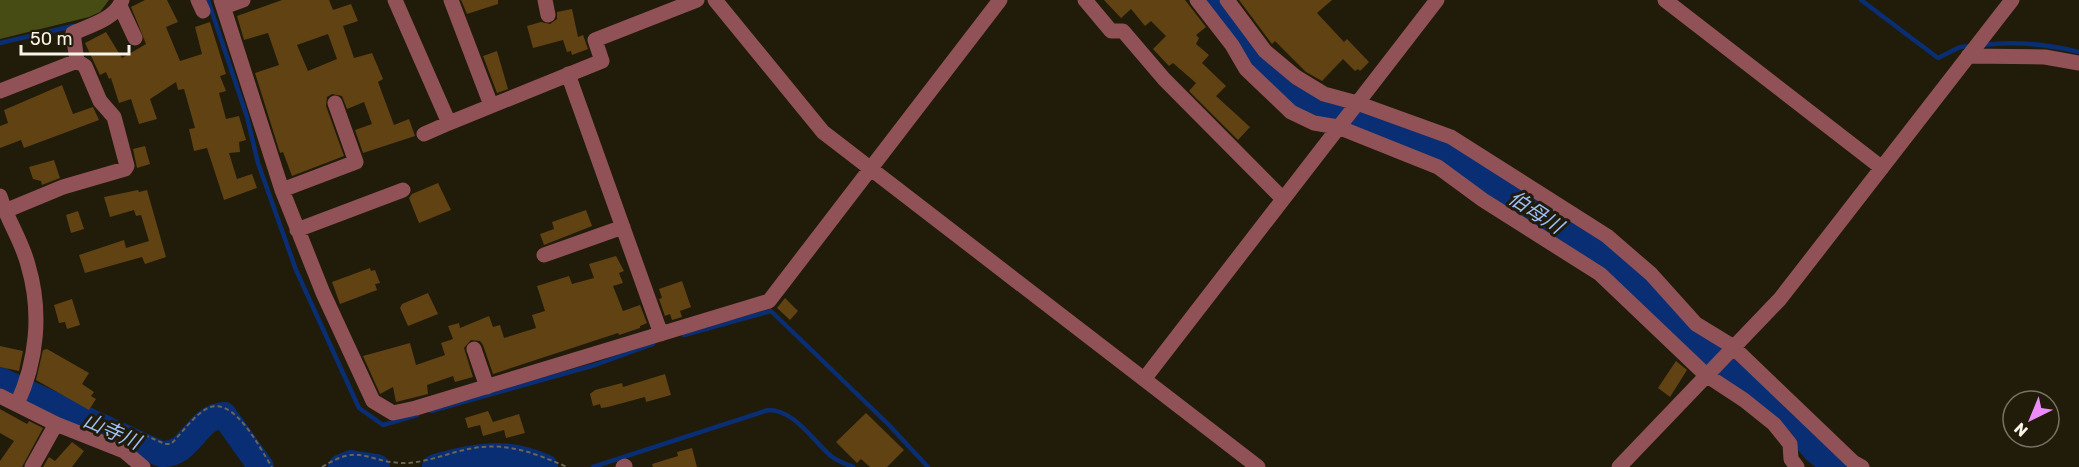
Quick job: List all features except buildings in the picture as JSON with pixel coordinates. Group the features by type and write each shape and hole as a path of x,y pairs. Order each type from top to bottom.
{"street":[{"path":"243,0 222,3 282,190 365,387 378,407 393,413 487,387 769,301 1000,0"},
{"path":"395,0 449,123"},
{"path":"451,0 490,105"},
{"path":"423,134 490,105 602,62 595,40 697,0"},
{"path":"715,0 823,132 1258,467"},
{"path":"1197,0 1232,45 1246,69 1292,112 1306,119 1340,125 1438,167 1483,200 1600,274 1706,375 1774,424 1790,444 1791,459 1797,467"},
{"path":"1227,0 1265,51 1296,77 1324,94 1451,137 1597,230 1651,274 1696,324 1732,346 1852,462 1862,467"},
{"path":"1145,378 1437,0"},
{"path":"1665,0 1882,168"},
{"path":"1619,467 1732,346 1787,291 2012,0"},
{"path":"1090,2 1111,31 1123,31 1164,79 1282,198"},
{"path":"17,404 30,377 36,315 28,263 3,204 125,169 128,166 114,117 100,101 85,66 77,61 73,33 104,20 121,3 135,38"},
{"path":"1969,55 2045,57 2079,63"},
{"path":"0,91 77,61"},
{"path":"568,74 661,334"},
{"path":"282,190 356,162 335,103"},
{"path":"297,230 402,190"},
{"path":"544,255 623,227"},
{"path":"474,349 487,387"},
{"path":"0,396 56,424 124,451 143,467"},
{"path":"32,467 56,424"}],"path":[{"path":"117,423 165,444 171,444 199,414 209,408 225,407 237,416 272,467"},
{"path":"322,467 347,454 360,453 401,463 482,447 527,450 567,467"}],"green space":[{"path":"0,0 109,0 100,12 89,17 0,39"}],"waterway":[{"path":"208,0 247,117 258,163 296,270 359,408 383,425 417,415"},
{"name":"伯母川","path":"1210,0 1258,61 1300,96 1430,143 1612,261 1687,337 1731,369 1781,411 1816,451 1837,467"},
{"path":"1861,0 1938,58 1960,47 1971,46"},
{"path":"0,43 73,26"},
{"path":"1982,45 2031,44 2079,52"},
{"path":"684,335 771,311 888,424 928,467"},
{"path":"431,411 595,365 653,344"},
{"name":"山寺川","path":"0,380 161,454 179,449 206,422 224,415 261,467"},
{"path":"593,467 768,410 778,411 795,420 831,456 853,467"},
{"name":"山寺川","path":"435,467 490,456 516,458 545,467"},
{"name":"山寺川","path":"341,467 351,463 377,467"}]}
